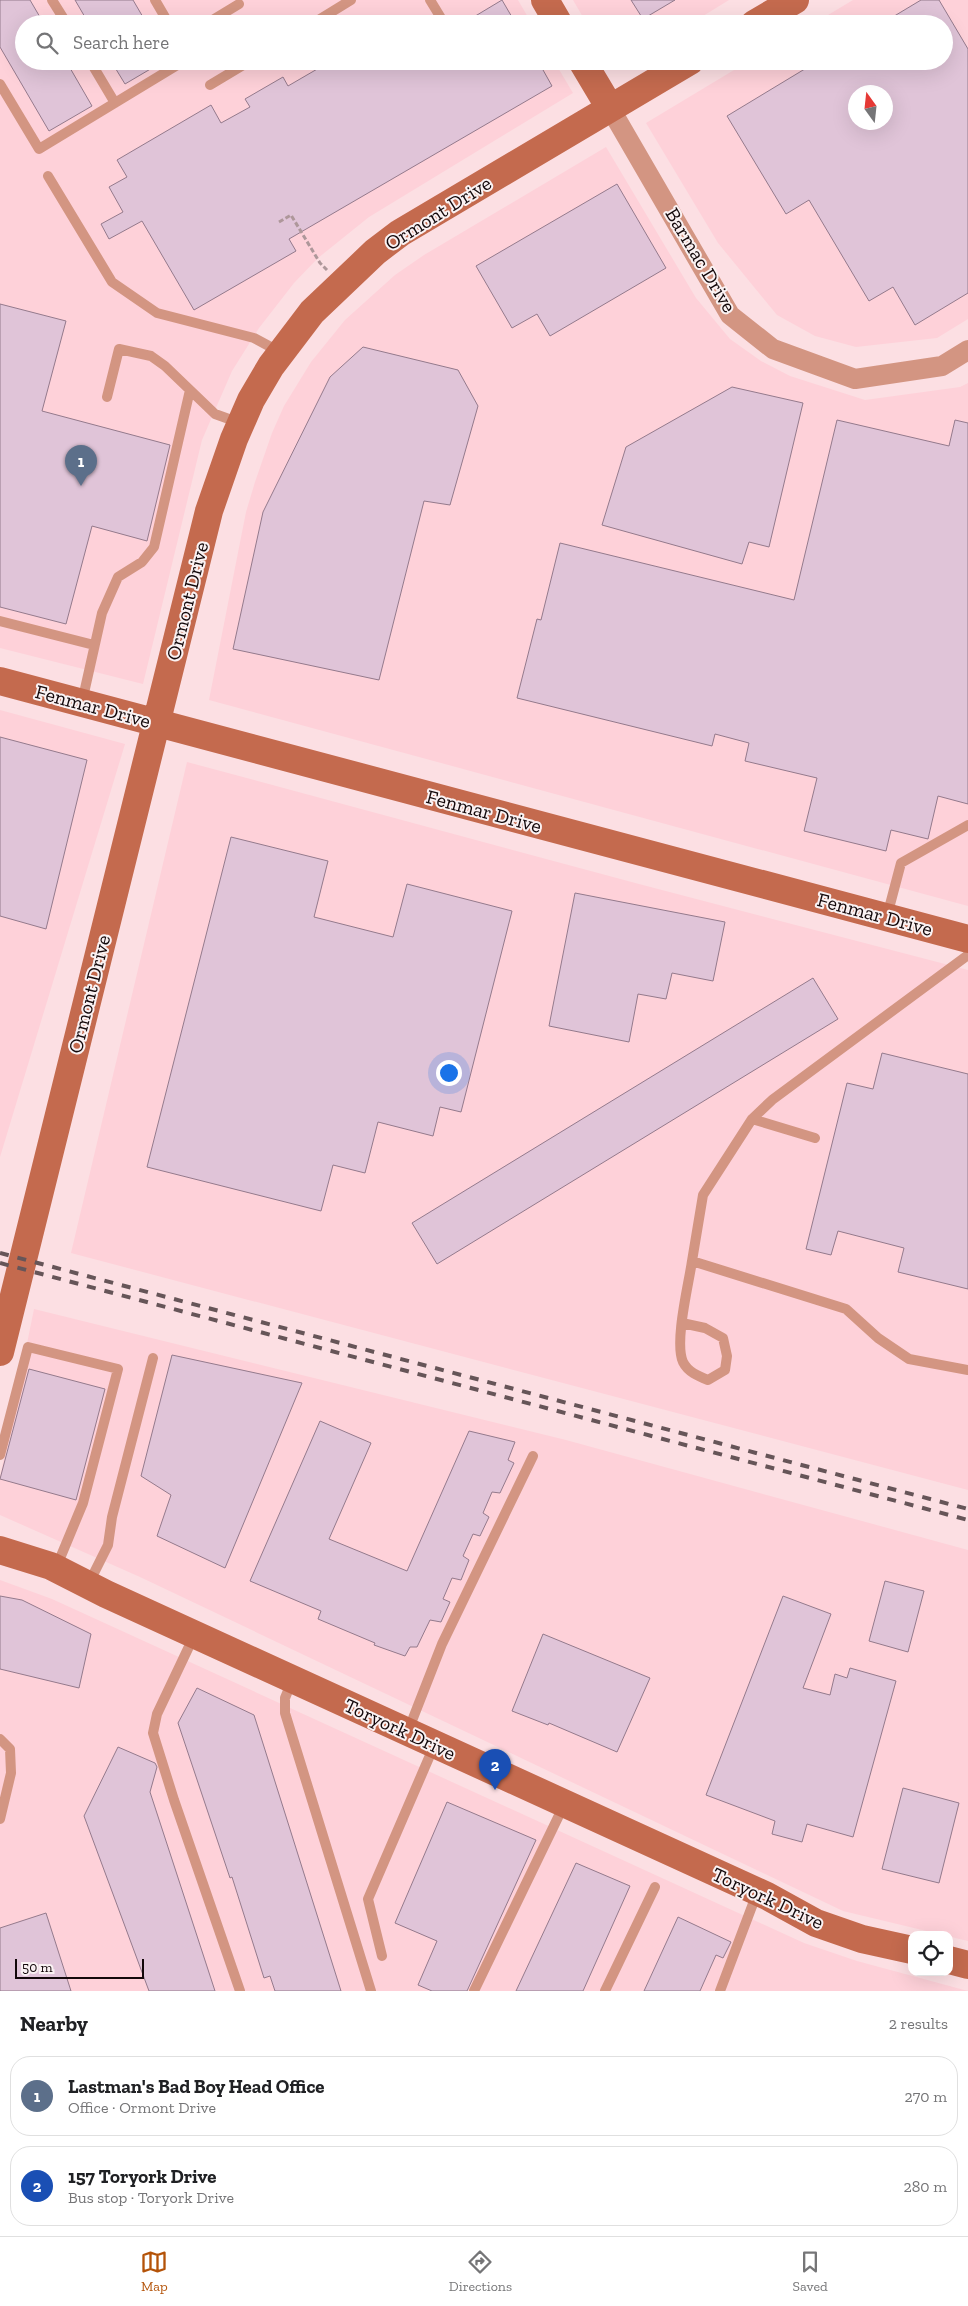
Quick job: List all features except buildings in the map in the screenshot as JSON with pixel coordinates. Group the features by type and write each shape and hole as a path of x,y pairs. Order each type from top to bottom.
{"street":[{"path":"545,0 554,15"},
{"path":"769,15 794,0"},
{"name":"Barmac Drive","path":"587,70 730,315 773,350 855,379 942,366 968,350"},
{"name":"Ormont Drive","path":"0,1352 216,486 251,400 281,353 312,312 340,284 400,233 675,70"},
{"name":"Fenmar Drive","path":"0,681 968,939"},
{"name":"Toryork Drive","path":"0,1550 56,1568 88,1586 757,1892 816,1924 862,1939 908,1949"},
{"path":"953,1961 968,1965"}],"lane":[{"path":"52,0 61,15"},
{"path":"155,0 164,15"},
{"path":"327,15 352,0"},
{"path":"430,0 439,15"},
{"path":"220,15 238,4"},
{"path":"96,70 116,103"},
{"path":"0,84 39,149 169,70"},
{"path":"210,85 235,70"},
{"path":"48,176 112,282 157,313 254,338 281,353"},
{"path":"107,397 119,350 151,356 165,366 215,414 241,423"},
{"path":"81,703 102,613 118,577 142,562 154,547 190,390"},
{"path":"0,620 94,645"},
{"path":"886,917 901,863 968,825"},
{"path":"682,1323 705,1328 723,1338 727,1356 725,1370 708,1380 694,1374 683,1361 679,1339 703,1195 752,1119 772,1100 968,956"},
{"path":"752,1119 815,1138"},
{"path":"692,1260 846,1310 878,1338 909,1359 968,1370"},
{"path":"0,1454 28,1347 118,1368 83,1503 56,1568"},
{"path":"88,1586 108,1545 112,1517 153,1358"},
{"path":"408,1732 442,1644 533,1456"},
{"path":"195,1635 157,1714 153,1732 174,1800 240,1991"},
{"path":"292,1680 285,1698 285,1713 371,1991"},
{"path":"0,1739 10,1749 11,1773 0,1819"},
{"path":"382,1956 368,1899 435,1745"},
{"path":"474,1991 564,1804"},
{"path":"605,1991 654,1887"},
{"path":"720,1991 757,1892"}],"path":[{"path":"279,222 291,215 320,263 340,284"}],"shaded area":[{"path":"0,0 518,0 527,15 15,15 15,70 559,70 573,93 369,217 318,258 294,283 259,328 232,371 202,440 143,684 0,648"},
{"path":"573,0 729,0 705,15 582,15"},
{"path":"853,0 968,0 968,319 937,338 856,347 815,336 777,315 718,243 646,123 734,70 953,70 953,15 828,15"},
{"path":"606,147 696,298 730,339 761,361 790,376 865,400 960,387 968,383 968,906 209,700 246,512 255,482 272,433 284,406 311,362 345,320 395,275 424,255"},
{"path":"0,710 125,744 0,1157"},
{"path":"187,762 639,884 968,970 968,1490 71,1253"},
{"path":"34,1309 566,1440 968,1550 968,1941 953,1937 953,1931 926,1931 843,1911 140,1577 0,1515 0,1477"},
{"path":"0,1580 52,1599 804,1943 908,1976 968,1991 0,1991"}],"railway":[{"path":"0,1253 968,1509"},
{"path":"0,1263 968,1520"}],"place":[{"name":"Lastman's Bad Boy Head Office","path":"81,486"},
{"name":"157 Toryork Drive","path":"495,1790"}]}
